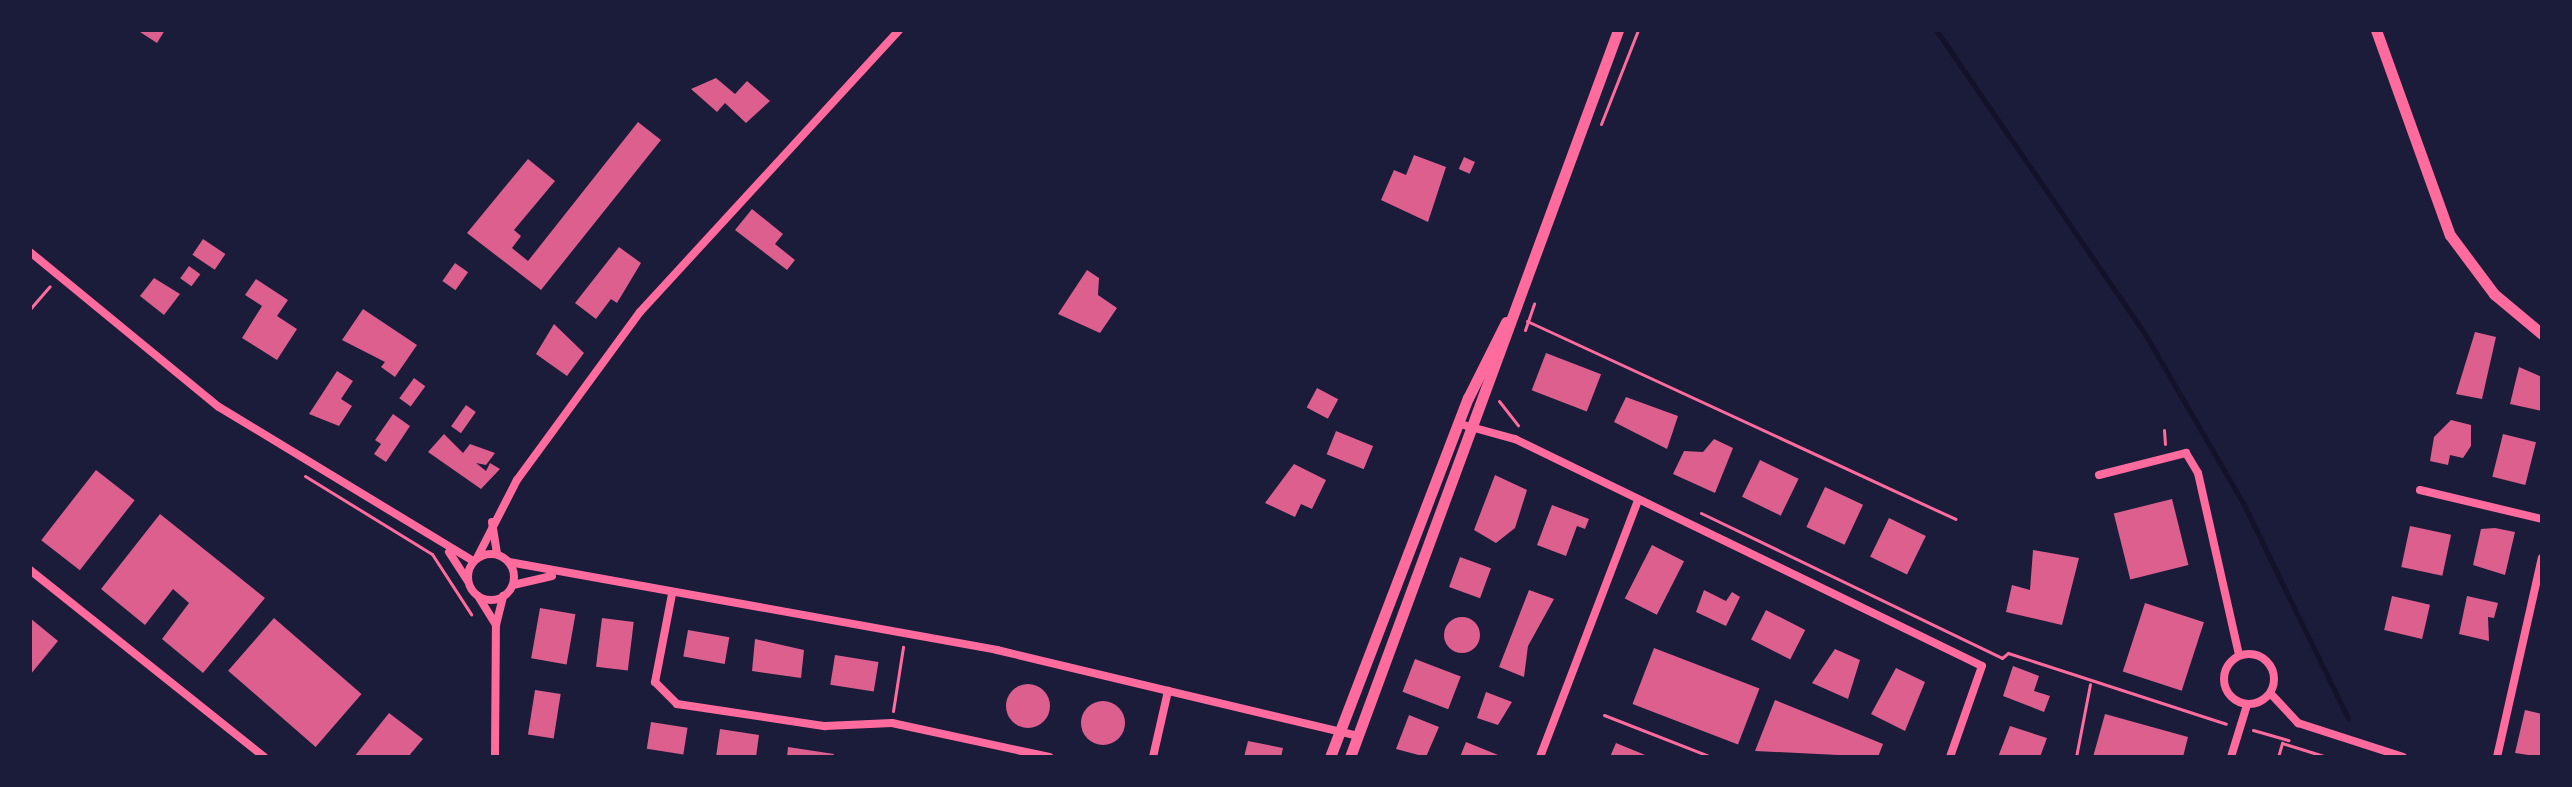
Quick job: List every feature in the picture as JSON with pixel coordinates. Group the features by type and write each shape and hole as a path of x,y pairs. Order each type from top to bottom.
{"street":[{"path":"468,581 492,521 640,312 899,30"},
{"path":"1350,757 1474,424 1508,318 1618,30"},
{"path":"2376,30 2450,235 2494,294 2542,334"},
{"path":"30,252 219,407 449,551 475,560 497,554"},
{"path":"1330,757 1460,424 1508,318"},
{"path":"1460,424 1474,424 1982,666 1950,757"},
{"path":"2099,475 2186,453 2198,473 2239,655 2224,677 2226,690 2247,705"},
{"path":"2420,490 2542,519"},
{"path":"1540,757 1638,501"},
{"path":"492,521 497,554 509,562 556,575 997,650 1341,728 1358,736"},
{"path":"449,551 496,625"},
{"path":"2497,757 2542,558"},
{"path":"509,562 513,585"},
{"path":"30,570 264,757"},
{"path":"495,757 496,625 503,596 513,585 556,575"},
{"path":"672,594 655,682 677,704 825,726 892,723 1049,757"},
{"path":"478,596 503,596"},
{"path":"2239,655 2264,658 2273,668 2271,694 2298,723 2403,757"},
{"path":"1153,757 1168,691"},
{"path":"2231,757 2247,705 2271,694"}],"path":[{"path":"1598,132 1638,30"},
{"path":"1522,336 1538,292"},
{"path":"1508,318 1529,322 1955,519"},
{"path":"1502,388 1498,400 1519,431"},
{"path":"2164,430 2168,443"},
{"path":"1690,507 2002,658 2008,653 2090,684 2223,723"},
{"path":"893,715 904,644"},
{"path":"2076,757 2090,684"},
{"path":"1604,715 1711,757"},
{"path":"2249,729 2289,740"},
{"path":"2278,757 2282,743 2327,757"}],"building":[{"path":"137,30 165,30 157,43"},
{"path":"716,78 735,94 747,81 770,101 746,123 725,103 717,112 691,89"},
{"path":"638,122 661,140 541,290 467,233 528,159 555,181 514,230 521,236 512,248 528,261"},
{"path":"1414,155 1446,167 1428,222 1381,200 1394,170 1406,175"},
{"path":"1464,157 1475,162 1470,174 1459,169"},
{"path":"752,209 783,234 775,244 795,260 787,270 735,230"},
{"path":"203,239 225,254 215,270 192,255"},
{"path":"619,247 641,263 617,303 611,299 596,319 575,303"},
{"path":"455,263 468,272 455,290 442,281"},
{"path":"189,266 200,274 192,286 180,278"},
{"path":"1087,270 1099,278 1098,295 1117,308 1100,333 1058,314"},
{"path":"154,278 180,294 164,315 140,296"},
{"path":"256,279 288,300 277,316 297,329 277,360 242,338 262,306 245,295"},
{"path":"363,309 417,345 395,377 381,367 385,362 342,340"},
{"path":"554,324 584,353 567,376 536,354"},
{"path":"2475,332 2496,337 2482,399 2456,394"},
{"path":"1546,353 1601,374 1587,411 1532,390"},
{"path":"2519,367 2542,377 2542,411 2510,404"},
{"path":"337,371 353,381 341,399 352,406 339,426 309,414"},
{"path":"414,378 425,386 411,406 399,398"},
{"path":"1317,388 1338,399 1328,419 1307,407"},
{"path":"1626,397 1678,416 1667,449 1614,422"},
{"path":"466,405 476,412 461,433 451,426"},
{"path":"393,414 410,426 386,462 374,454 381,444 375,440"},
{"path":"2451,420 2471,425 2471,446 2463,458 2450,455 2448,465 2430,461 2434,437"},
{"path":"1336,431 1373,446 1364,469 1327,454"},
{"path":"444,434 463,453 470,444 495,453 486,465 476,463 486,471 490,463 500,469 481,489 428,452"},
{"path":"2503,434 2536,442 2525,485 2492,477"},
{"path":"1714,439 1733,448 1715,493 1673,474 1684,451 1703,452"},
{"path":"1760,460 1799,479 1781,516 1742,497"},
{"path":"1294,464 1326,480 1312,509 1301,504 1295,517 1265,503"},
{"path":"96,470 135,500 80,570 41,540"},
{"path":"1495,475 1527,490 1515,528 1496,543 1474,530"},
{"path":"1825,487 1863,505 1844,545 1806,527"},
{"path":"2172,499 2188,565 2130,579 2114,514"},
{"path":"1552,505 1589,519 1585,529 1577,526 1566,556 1537,545"},
{"path":"160,514 265,598 203,673 162,639 189,603 173,589 145,625 101,589"},
{"path":"1889,518 1926,536 1907,575 1870,557"},
{"path":"2410,526 2451,535 2442,576 2401,567"},
{"path":"2481,529 2515,532 2505,575 2473,565"},
{"path":"1652,545 1684,561 1657,615 1625,598"},
{"path":"2033,550 2079,558 2062,625 2006,612 2012,585 2030,590"},
{"path":"1460,557 1491,568 1480,598 1449,587"},
{"path":"1529,590 1554,599 1528,646 1524,677 1499,667"},
{"path":"1704,590 1726,601 1732,592 1740,597 1726,626 1696,612"},
{"path":"2392,596 2430,605 2422,639 2384,630"},
{"path":"2467,596 2498,603 2494,618 2488,617 2489,641 2459,634"},
{"path":"2145,603 2204,622 2182,691 2123,671"},
{"path":"540,608 575,614 567,664 531,658"},
{"path":"1766,610 1805,630 1790,659 1751,639"},
{"path":"1462,617 1474,623 1480,635 1474,647 1462,653 1450,647 1444,635 1450,623"},
{"path":"30,618 58,641 30,675"},
{"path":"274,618 362,694 316,747 228,671"},
{"path":"602,618 634,622 628,671 596,667"},
{"path":"688,630 729,637 725,664 683,657"},
{"path":"755,639 804,650 801,678 752,671"},
{"path":"1654,648 1759,688 1738,745 1632,704"},
{"path":"1835,649 1860,660 1848,699 1812,683"},
{"path":"835,655 878,662 874,692 830,685"},
{"path":"1415,659 1461,677 1448,709 1402,692"},
{"path":"2013,666 2039,676 2034,691 2050,696 2044,712 2003,696"},
{"path":"1896,668 1925,682 1905,731 1871,714"},
{"path":"1028,684 1044,690 1050,706 1044,722 1028,728 1012,722 1006,706 1012,690"},
{"path":"535,690 561,694 554,739 528,734"},
{"path":"1486,692 1512,702 1498,725 1477,718"},
{"path":"1775,700 1883,744 1878,757 1755,751"},
{"path":"1103,701 1119,707 1125,723 1119,739 1103,745 1087,739 1081,723 1087,707"},
{"path":"2525,710 2542,714 2542,757 2515,753"},
{"path":"389,713 423,739 408,757 354,757"},
{"path":"2105,714 2188,737 2183,757 2093,757"},
{"path":"1409,715 1439,727 1426,757 1396,749"},
{"path":"651,722 688,728 683,754 647,749"},
{"path":"2010,726 2047,738 2040,757 1998,757"},
{"path":"720,729 759,735 756,757 716,757"},
{"path":"1248,741 1283,748 1281,757 1244,757"},
{"path":"1466,742 1503,757 1460,757"},
{"path":"1616,743 1650,757 1610,757"},
{"path":"788,747 834,754 833,757 787,757"}],"waterway":[{"path":"1936,30 2145,334 2244,505 2348,718"}]}
